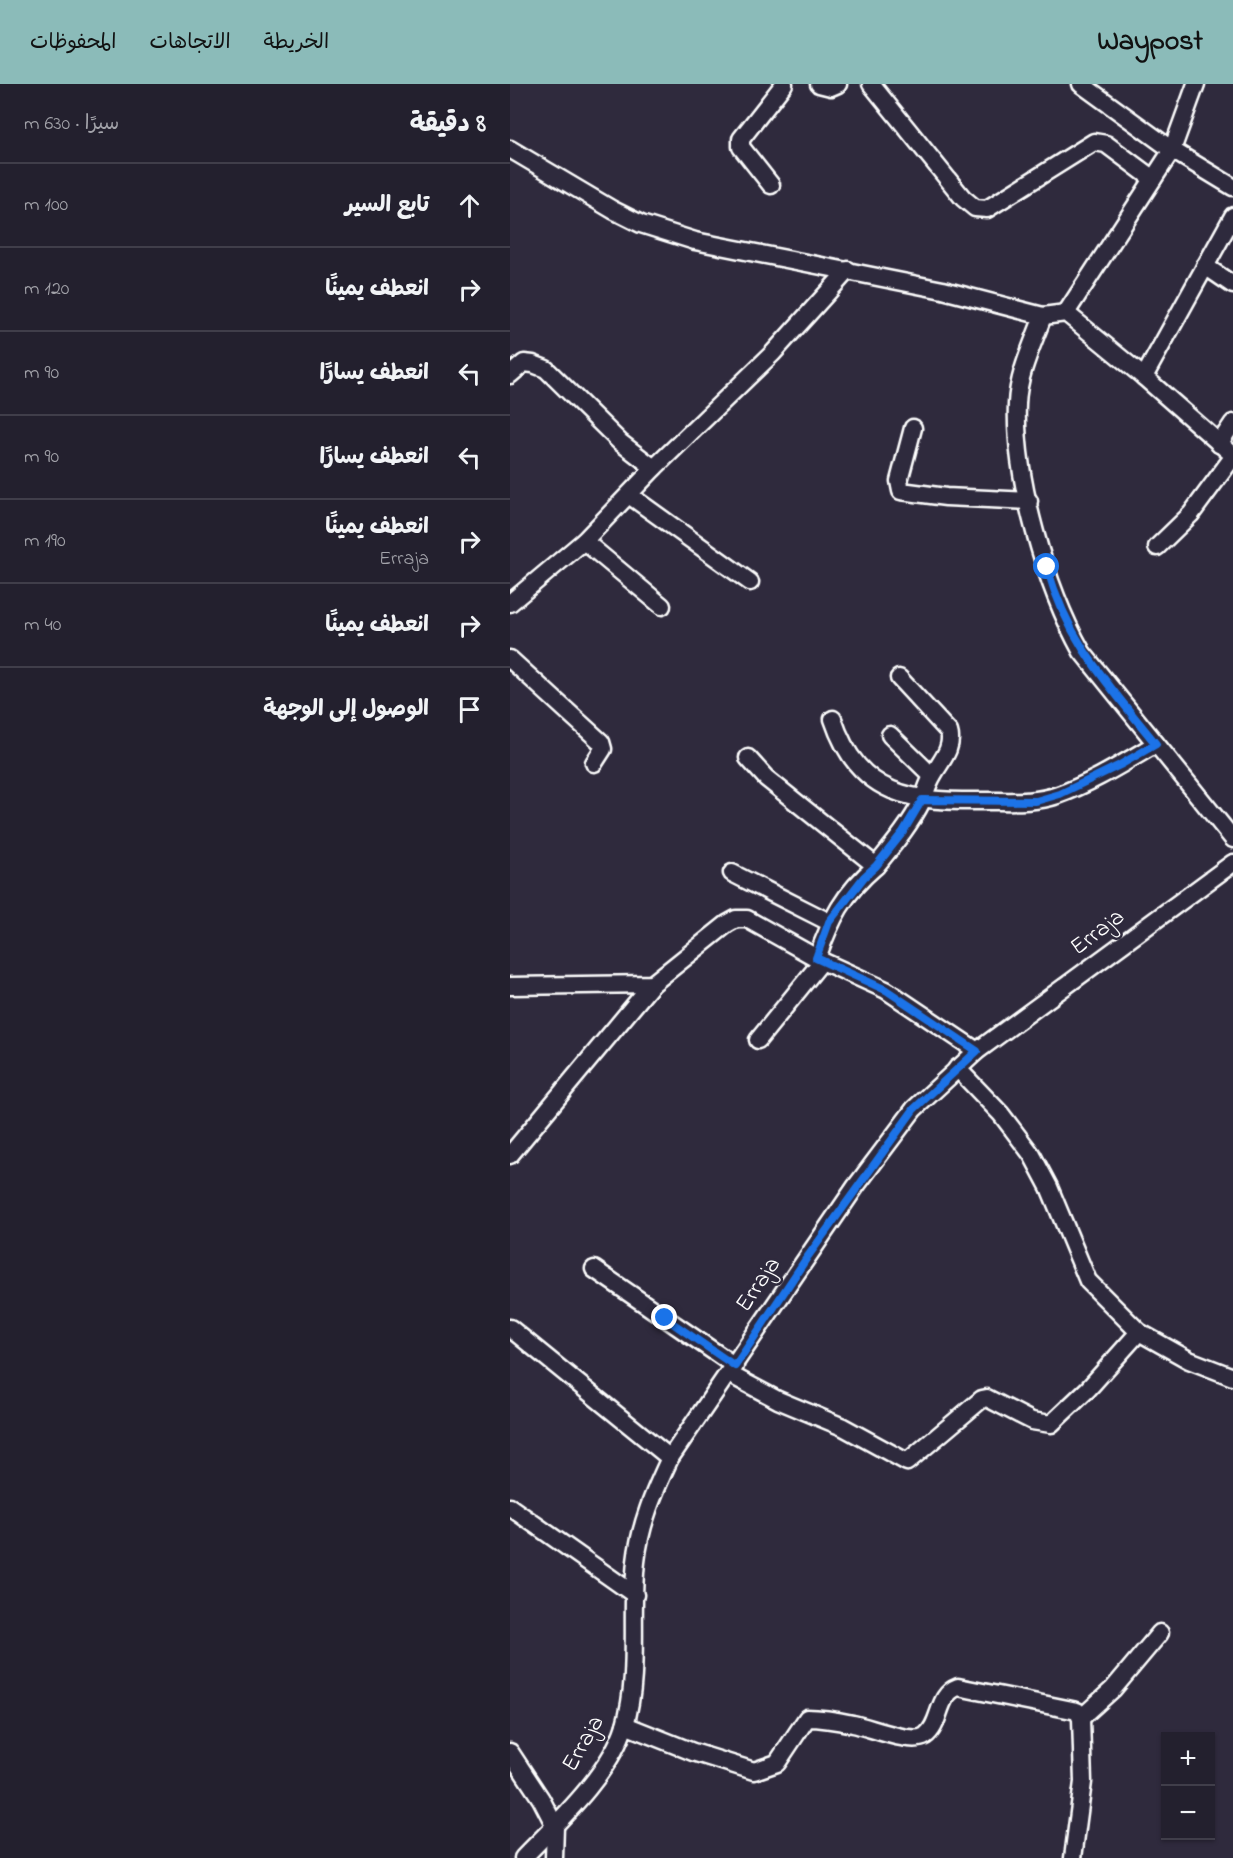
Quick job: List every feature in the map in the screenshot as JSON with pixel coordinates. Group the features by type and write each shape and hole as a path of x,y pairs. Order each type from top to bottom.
{"street":[{"path":"771,185 741,147 741,139 784,84"},
{"path":"819,84 831,87 838,84"},
{"path":"871,84 963,198 975,208 987,209 1004,200 1094,142 1106,144 1153,179"},
{"path":"1082,84 1172,150 1233,187"},
{"path":"1066,313 1172,150 1191,88"},
{"path":"510,149 641,224 695,241 848,270 1043,316 1066,313 1144,377 1233,456 1191,514 1157,547"},
{"path":"1144,377 1233,216"},
{"path":"1205,267 1233,285"},
{"path":"510,603 584,541 654,468 773,353 848,270"},
{"path":"1043,316 1025,364 1017,402 1018,434 1029,501 1053,589 1066,622 1082,652 1233,839"},
{"path":"510,375 524,363 546,369 613,435 654,468"},
{"path":"1219,444 1233,423"},
{"path":"913,428 899,481 901,490 946,497 1029,501"},
{"path":"629,495 750,582"},
{"path":"584,541 662,606"},
{"path":"510,659 601,742 603,749 594,763"},
{"path":"758,1040 819,959 829,922 903,832 949,748 949,732 899,678"},
{"path":"833,718 849,757 890,791 922,800 1036,801 1060,794 1120,765 1156,744"},
{"path":"890,735 932,776"},
{"path":"748,758 766,778 876,866"},
{"name":"Erraja","path":"523,1858 587,1789 614,1749 625,1725 632,1670 641,1529 650,1501 670,1458 869,1169 914,1109 977,1051 1233,863"},
{"path":"732,873 829,922"},
{"path":"510,1155 652,984 736,919 752,921 819,959 886,990 977,1051"},
{"path":"510,986 652,984"},
{"path":"957,1068 1001,1114 1032,1155 1049,1187 1088,1281 1139,1332 1189,1360 1233,1377"},
{"path":"594,1269 732,1370 778,1400 843,1427 907,1462 982,1399 987,1398 1032,1421 1051,1424 1139,1332"},
{"path":"510,1328 670,1458"},
{"path":"510,1507 635,1595"},
{"path":"1081,1718 1113,1689 1160,1633"},
{"path":"625,1725 693,1752 754,1772 777,1763 807,1718 853,1724 906,1738 920,1738 930,1731 948,1693 958,1687 1077,1711 1081,1718 1083,1782 1073,1858"},
{"path":"510,1752 541,1799 555,1826 554,1858"}],"route":[{"path":"665,1318 735,1366 856,1186 914,1109 977,1051 886,990 816,958 829,922 848,896 903,832 922,800 1036,801 1060,794 1120,765 1156,744 1082,652 1066,622 1047,567"}]}
